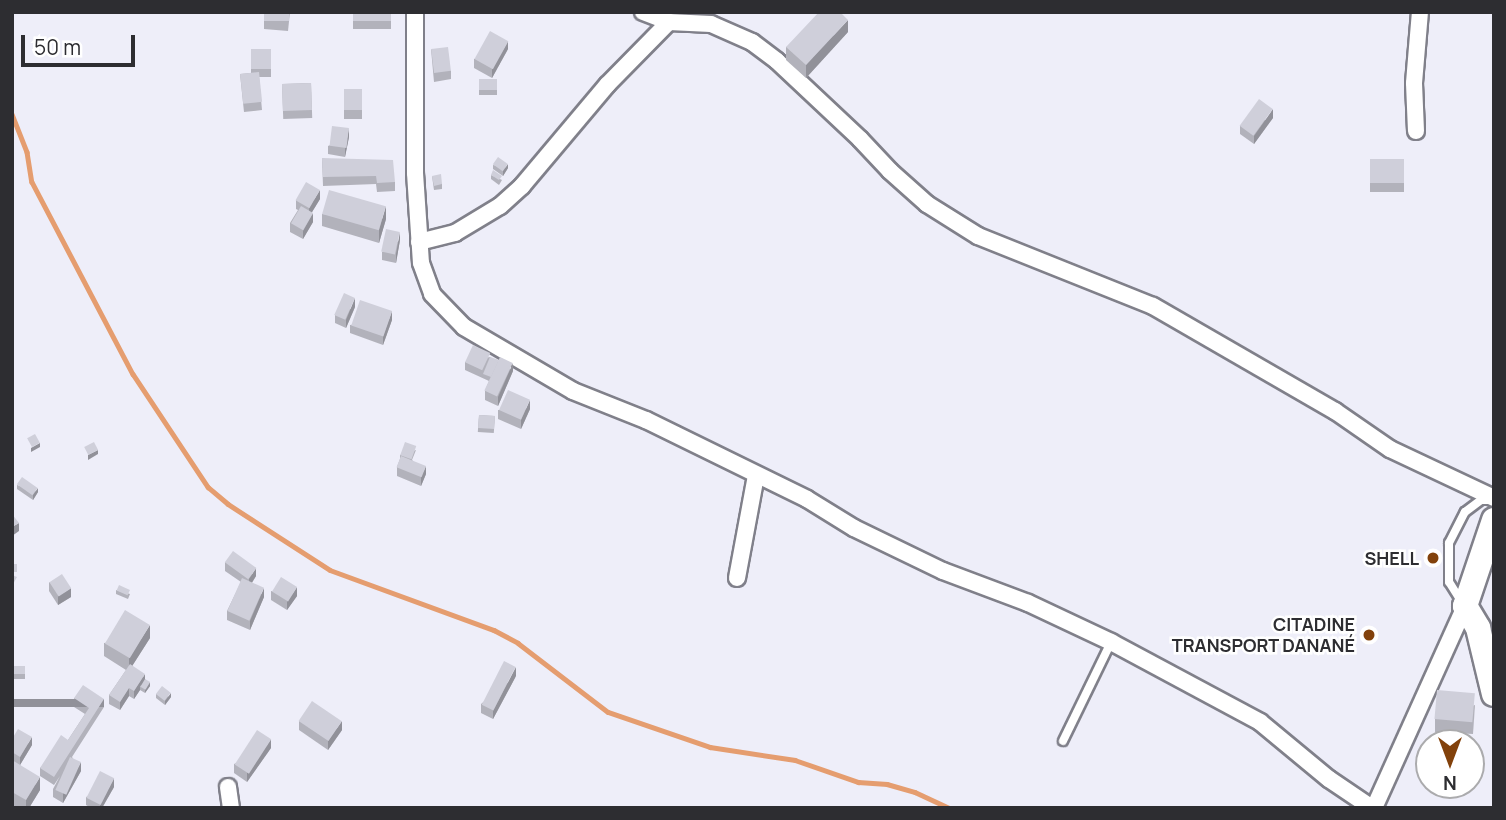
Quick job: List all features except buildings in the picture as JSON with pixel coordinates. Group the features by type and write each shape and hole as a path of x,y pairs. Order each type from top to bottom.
{"main road":[{"path":"1494,520 1465,606 1478,628 1494,694"}],"street":[{"path":"415,12 415,173 419,242 421,263 432,294 464,327 573,391 646,420 943,571 1028,603 1111,642 1259,722 1329,779 1373,808 1465,606"},
{"path":"643,12 669,22 710,24 752,42 777,61 918,196 978,236 1153,306 1335,411 1390,449 1494,499"},
{"path":"1416,131 1414,83 1420,12"},
{"path":"419,242 455,233 500,206 522,186 607,85 669,22"},
{"path":"737,578 756,475"},
{"path":"228,787 231,808"}],"lane":[{"path":"1465,606 1449,582 1449,543 1465,512 1481,500 1494,499"},
{"path":"1063,741 1111,642"}],"waterway":[{"path":"12,114 27,152 32,182 133,374 208,487 228,504 330,570 494,630 518,643 608,712 710,747 795,760 858,782 887,784 915,792 950,808"}],"place":[{"name":"SHELL","path":"1433,558"},
{"name":"CITADINE TRANSPORT DANANÉ","path":"1369,635"}]}
